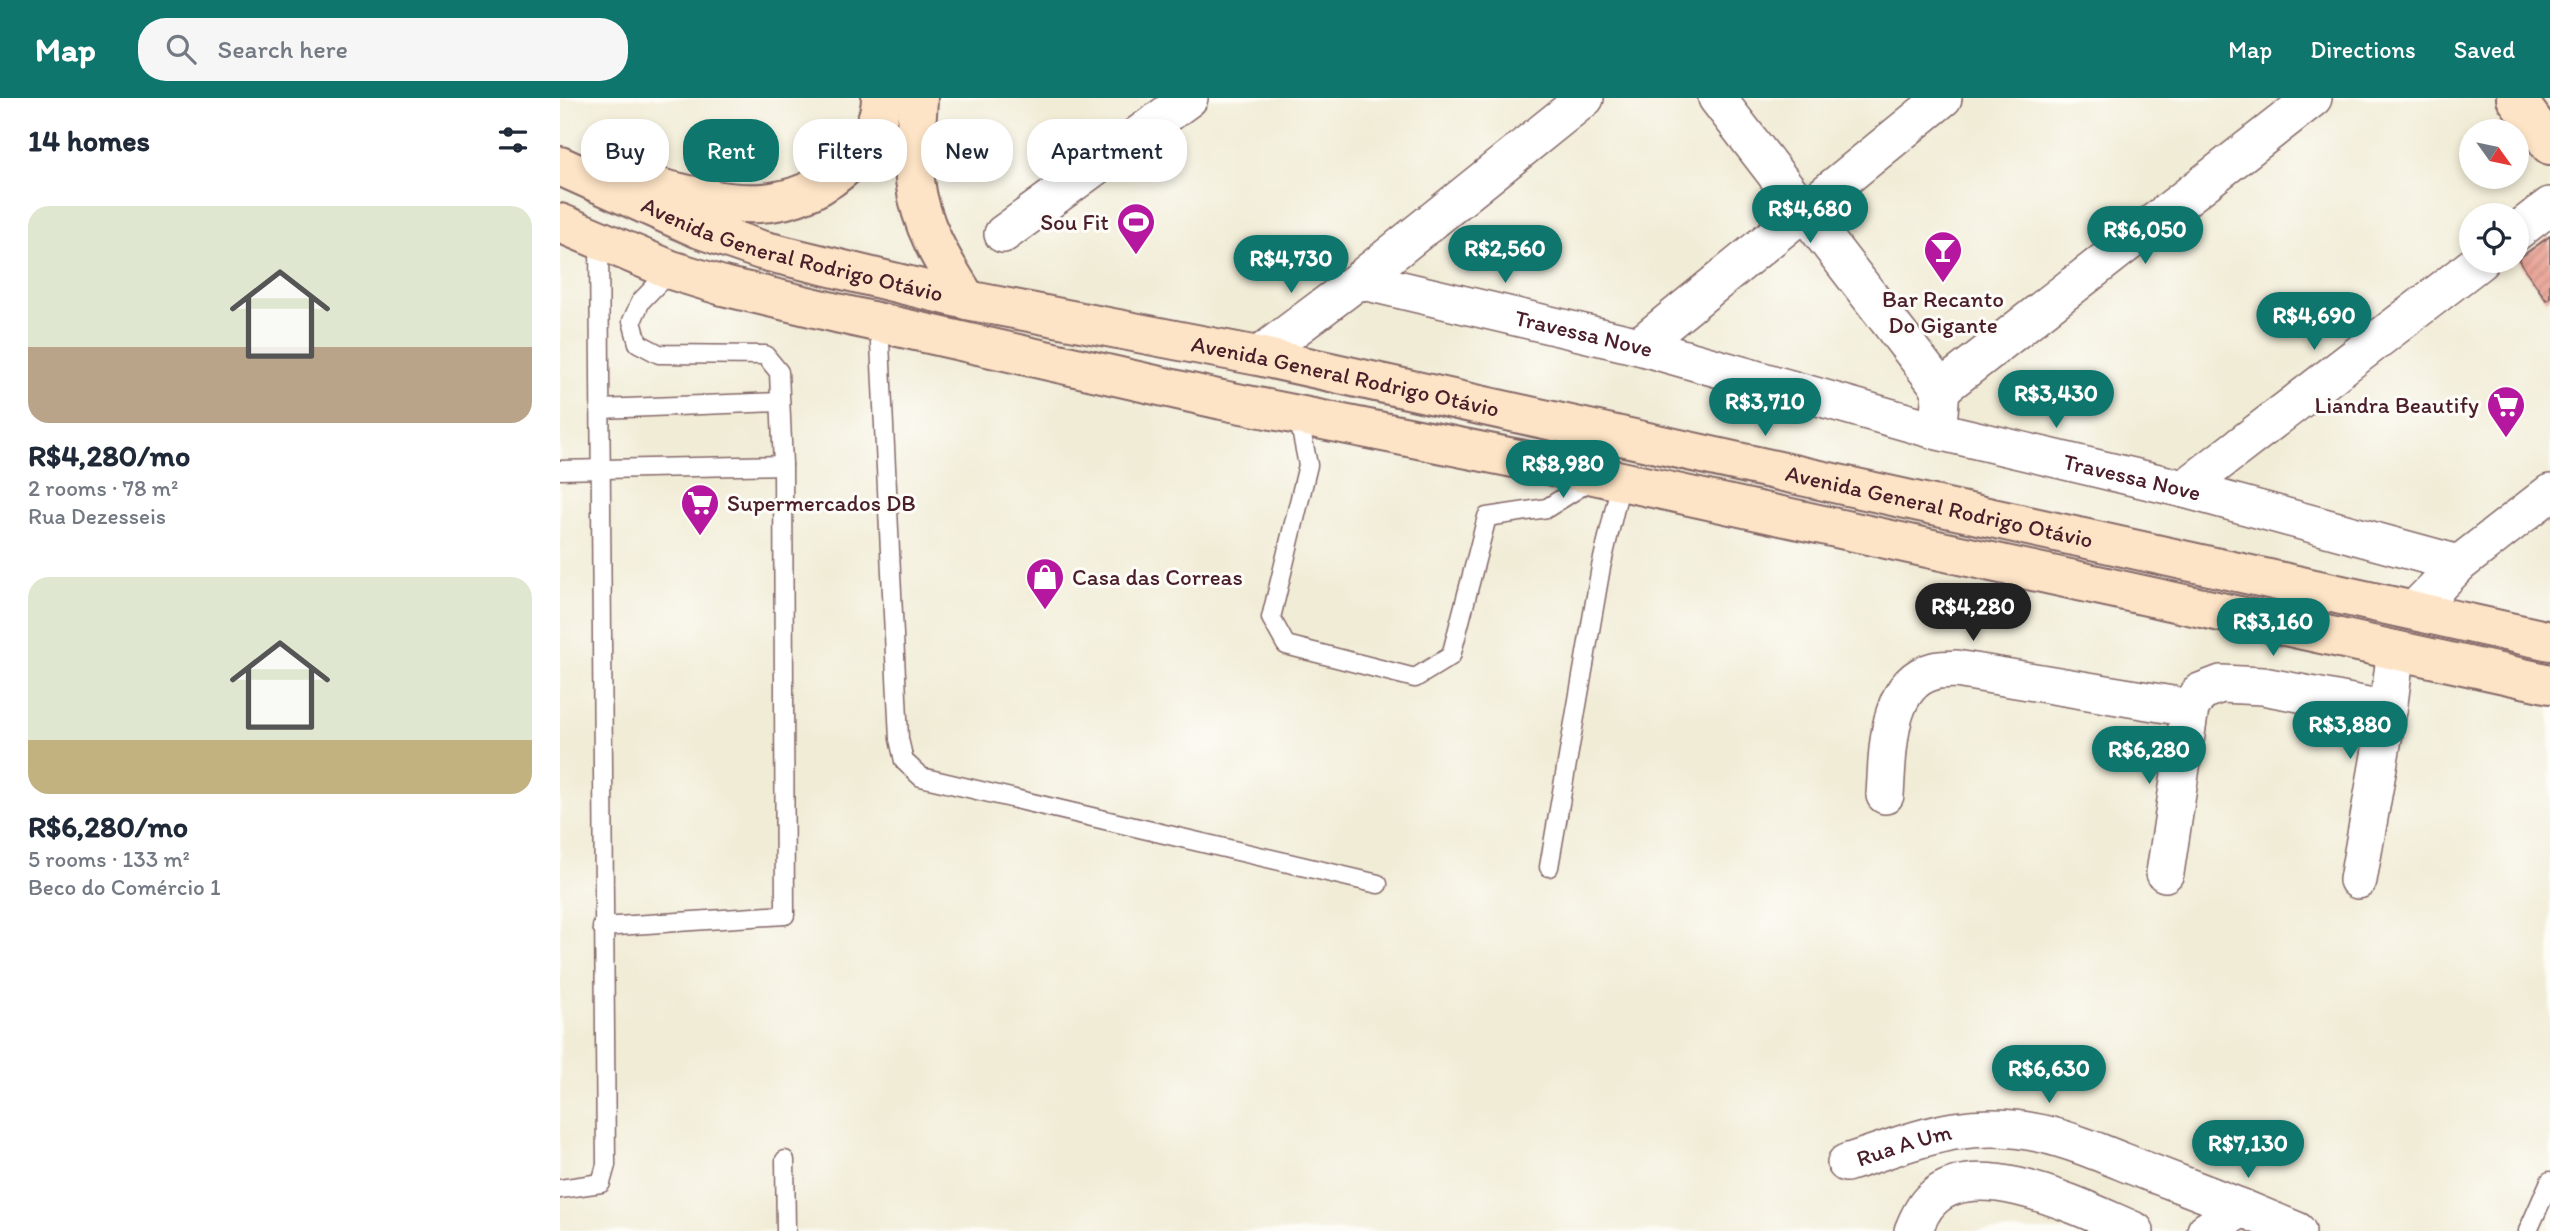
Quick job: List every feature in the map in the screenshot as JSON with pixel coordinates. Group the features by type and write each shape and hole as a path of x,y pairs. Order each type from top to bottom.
{"main road":[{"path":"918,98 914,178 921,216 933,246 967,300"},
{"path":"2516,98 2550,145"},
{"path":"560,165 718,202 763,204 796,198 834,178 865,146 881,103"},
{"name":"Avenida General Rodrigo Otávio","path":"560,165 700,229 761,250 967,300 1258,356 2550,641"},
{"name":"Avenida General Rodrigo Otávio","path":"575,236 723,286 880,322 1298,415 2550,684"}],"street":[{"path":"1003,234 1189,98"},
{"path":"1258,356 1359,280 1585,98"},
{"path":"1717,98 1941,389 1938,431"},
{"path":"1639,346 1943,98"},
{"path":"1941,389 2313,98"},
{"path":"2529,222 2550,206"},
{"path":"2184,489 2464,273"},
{"name":"Travessa Nove","path":"1359,280 1639,346 1938,431 2184,489 2459,564"},
{"path":"2414,610 2459,564 2550,493"},
{"path":"2358,880 2396,650"},
{"path":"1885,795 1890,727 1905,691 1920,677 1934,671 1956,669 2190,708"},
{"path":"2165,873 2190,708 2200,692 2221,684 2263,686 2388,710"},
{"name":"Rua A Um","path":"1846,1163 1934,1135 2004,1128 2029,1130 2061,1137 2297,1231"},
{"path":"1913,1231 1931,1199 1954,1185 1992,1182 2023,1187 2053,1197 2135,1231"},
{"path":"2206,1231 2242,1208"}],"lane":[{"path":"560,1188 601,1183 606,1165 602,927 600,409 575,236"},
{"path":"602,927 785,915 783,465 779,372 765,355 659,355 638,343 632,321 641,301 671,270"},
{"path":"880,322 898,739 904,761 921,777 1378,884"},
{"path":"600,409 780,402"},
{"path":"1298,415 1308,465 1272,618 1286,645 1415,678 1451,656 1487,516 1547,508 1608,480 1601,567 1549,867"},
{"path":"560,471 783,465"},
{"path":"785,1160 786,1231"},
{"path":"2528,1231 2550,1181"}],"building":[{"path":"2550,236 2550,298 2546,300 2528,273 2529,251"}],"place":[{"name":"Sou Fit","path":"1136,256"},
{"name":"Bar Recanto Do Gigante","path":"1943,284"},
{"name":"Liandra Beautify","path":"2506,439"},
{"name":"Supermercados DB","path":"700,537"},
{"name":"Casa das Correas","path":"1045,611"}]}
